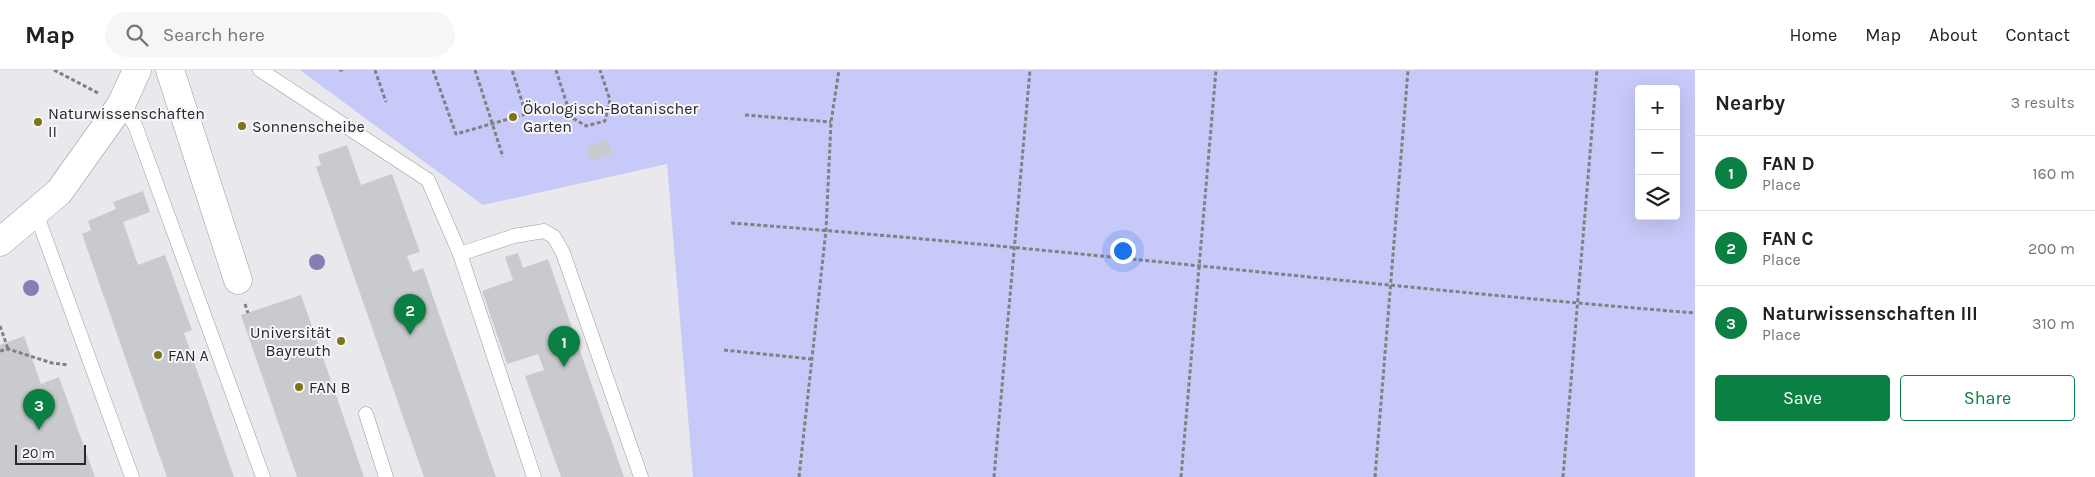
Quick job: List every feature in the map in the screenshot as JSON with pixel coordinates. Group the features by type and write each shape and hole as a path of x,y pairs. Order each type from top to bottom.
{"street":[{"path":"0,242 59,192 121,105 137,70"},
{"path":"170,70 238,280"}],"lane":[{"path":"260,70 428,180 460,254 534,477"},
{"path":"121,105 135,125 262,477"},
{"path":"36,213 132,477"},
{"path":"460,254 514,236 544,231 554,237 564,253 641,477"},
{"path":"366,414 386,477"}],"path":[{"path":"54,70 121,105"},
{"path":"375,70 386,102"},
{"path":"433,70 456,134 526,114 512,70"},
{"path":"475,70 503,157"},
{"path":"556,70 571,116 586,126 605,121 610,100 600,70"},
{"path":"800,477 810,359 826,230 831,122 839,70"},
{"path":"994,477 1016,248 1030,70"},
{"path":"1181,477 1216,70"},
{"path":"1375,477 1408,70"},
{"path":"1563,477 1576,303 1597,70"},
{"path":"746,115 831,122"},
{"path":"731,223 826,230 1695,313"},
{"path":"0,326 8,349"},
{"path":"0,351 8,349 52,363 68,365"},
{"path":"724,350 810,359"}],"shaded area":[{"path":"300,70 1695,70 1695,477 693,477 667,164 483,205"}],"building":[{"path":"607,139 612,154 591,162 586,147"},
{"path":"347,145 361,185 392,174 420,252 407,256 413,272 423,268 496,477 424,477 316,167 321,165 318,155"},
{"name":"FAN A","path":"143,191 150,212 123,222 138,265 165,255 192,330 184,333 234,477 167,477 82,234 91,230 88,221 116,209 113,202"},
{"path":"518,253 523,268 548,259 624,477 561,477 525,376 544,370 538,354 507,364 482,291 513,280 505,257"},
{"name":"FAN B","path":"301,295 364,477 297,477 241,315"},
{"path":"24,336 41,384 59,377 95,477 0,477 0,345"}],"place":[{"name":"Ökologisch-Botanischer Garten","path":"513,117"},
{"name":"Naturwissenschaften II","path":"38,122"},
{"name":"Sonnenscheibe","path":"242,126"},
{"name":"FAN C","path":"410,335"},
{"name":"Universität Bayreuth","path":"341,341"},
{"name":"FAN A","path":"158,355"},
{"name":"FAN D","path":"564,367"},
{"name":"FAN B","path":"299,387"},
{"name":"Naturwissenschaften III","path":"39,430"}]}
